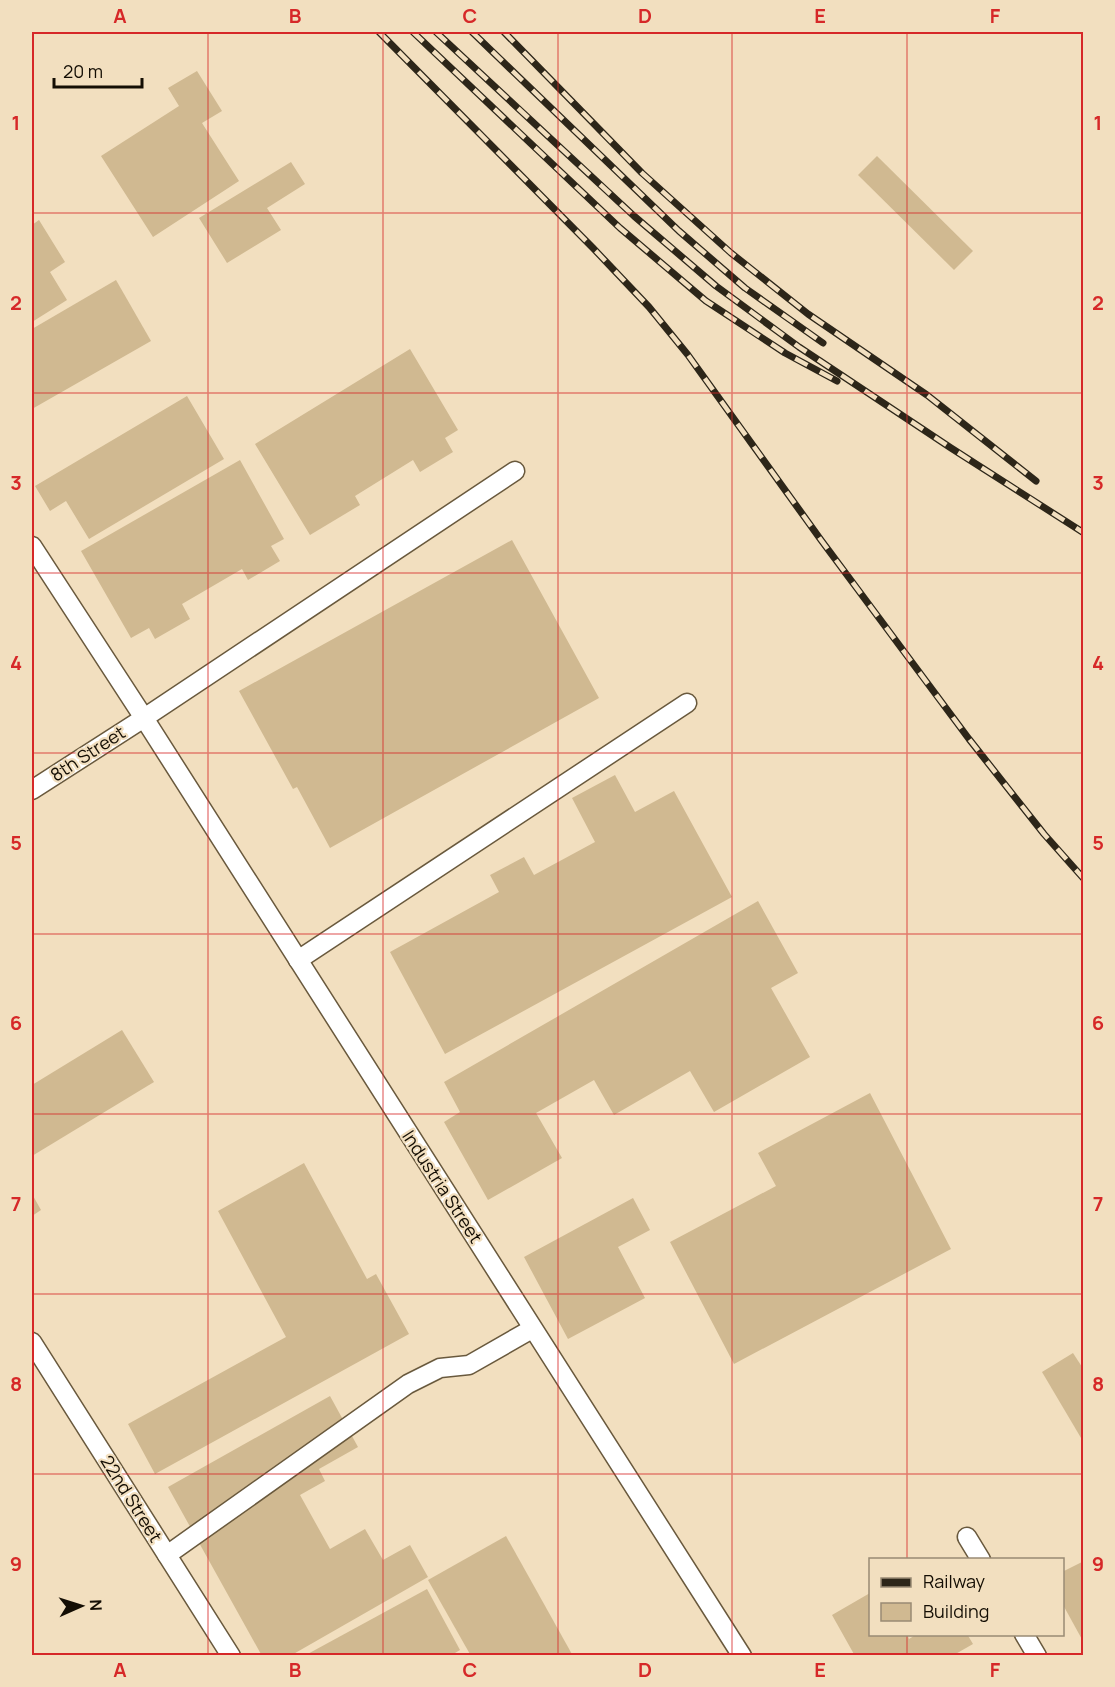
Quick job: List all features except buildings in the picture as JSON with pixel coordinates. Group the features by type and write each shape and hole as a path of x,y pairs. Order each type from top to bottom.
{"lane":[{"name":"8th Street","path":"32,790 515,471"},
{"name":"Industria Street","path":"32,546 742,1656"},
{"path":"298,960 687,703"},
{"path":"167,1555 408,1384 440,1368 469,1365 532,1329"},
{"name":"22nd Street","path":"32,1342 231,1656"},
{"path":"968,1537 980,1558"},
{"path":"1025,1636 1037,1656"}],"railway":[{"path":"379,32 649,307 688,355 821,540 969,739 1044,834 1084,879"},
{"path":"413,32 620,228 706,301 785,353 837,381"},
{"path":"436,32 634,216 716,286 799,347 1084,533"},
{"path":"472,32 679,231 745,288 823,343"},
{"path":"504,32 642,173 731,253 808,314 927,395 1036,481"}]}
